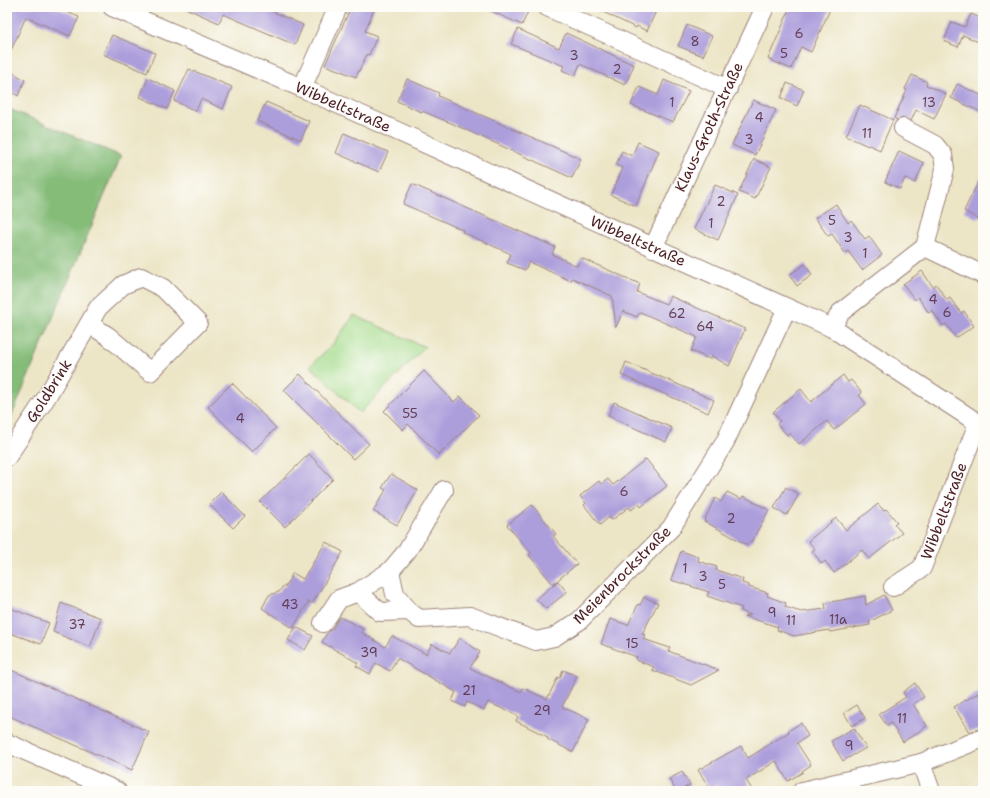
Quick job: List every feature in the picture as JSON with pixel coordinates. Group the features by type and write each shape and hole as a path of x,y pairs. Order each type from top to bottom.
{"street":[{"name":"Wibbeltstraße","path":"112,7 302,88 832,328 978,423 922,568 893,587"},
{"path":"302,88 338,7"},
{"path":"547,7 728,89"},
{"name":"Klaus-Groth-Straße","path":"653,248 765,7"},
{"path":"832,328 840,313 925,247 945,169 943,155 935,145 902,128"},
{"path":"925,247 983,275"},
{"name":"Goldbrink","path":"7,457 46,398 98,308 123,285 142,277 163,288 198,323 150,372 108,336 89,324"},
{"name":"Meienbrockstraße","path":"390,571 395,594 409,611 419,619 470,616 536,641 554,637 580,621 671,528 725,442 787,308"},
{"path":"323,623 339,599 358,592 390,571 407,551 444,490"},
{"name":"Meienbrockstraße","path":"358,592 380,612 409,611"},
{"path":"802,791 921,763 983,738"},
{"path":"7,743 118,791"},
{"path":"921,763 931,791"}],"green space":[{"path":"7,108 121,156 7,427"},
{"path":"354,315 425,347 360,413 310,366 333,344"}],"building":[{"path":"7,7 55,7 79,17 70,36 26,17 7,59 7,14 9,10"},
{"path":"183,7 262,7 303,25 295,45 223,14 219,23"},
{"path":"351,7 375,7 365,31 377,36 369,55 367,54 356,77 325,65"},
{"path":"482,7 530,7 522,25"},
{"path":"593,7 648,7 656,11 647,31 637,26 636,28"},
{"path":"789,7 831,7 811,52 801,47 791,69 768,59"},
{"path":"971,14 983,19 983,44 963,35 958,47 944,41 952,22 965,27"},
{"path":"687,25 712,36 703,56 678,46"},
{"path":"518,29 559,48 566,33 634,65 625,85 580,64 575,76 562,70 564,66 511,44"},
{"path":"112,35 155,53 147,73 103,54"},
{"path":"7,69 25,80 18,96 7,89"},
{"path":"189,69 232,87 223,109 201,99 196,111 174,101"},
{"path":"912,75 927,82 926,85 946,94 934,119 916,110 911,121 903,118 897,120 894,118"},
{"path":"148,78 175,91 167,109 140,97"},
{"path":"407,79 439,93 438,96 581,159 572,178 451,123 397,101"},
{"path":"664,80 689,91 673,122 631,105 639,87 658,95"},
{"path":"787,83 804,90 797,106 781,98"},
{"path":"957,84 983,96 983,113 951,98"},
{"path":"753,100 776,110 755,155 732,145"},
{"path":"266,102 309,121 301,140 257,121"},
{"path":"860,105 893,120 880,150 846,136"},
{"path":"344,133 388,152 379,172 336,153"},
{"path":"638,142 659,151 636,206 611,195 623,168 616,165 622,151 632,156"},
{"path":"899,151 924,163 915,183 905,178 900,189 885,182"},
{"path":"754,159 771,167 755,199 739,192"},
{"path":"983,172 983,219 979,217 978,219 964,211"},
{"path":"412,184 555,247 552,254 577,266 581,258 640,284 637,292 666,304 670,296 745,329 729,366 712,356 710,359 691,351 697,337 640,312 637,317 623,311 616,327 612,296 572,278 571,281 529,262 525,270 507,263 511,254 462,232 463,230 403,204"},
{"path":"715,185 738,195 718,240 694,229"},
{"path":"836,204 848,223 851,220 865,239 869,236 882,255 862,270 848,251 845,253 832,234 828,236 815,218"},
{"path":"805,264 812,275 797,286 789,275"},
{"path":"922,271 933,287 936,284 947,300 950,298 961,313 964,311 974,326 956,338 946,324 943,326 932,310 929,313 918,297 915,300 903,284"},
{"path":"626,362 714,400 708,413 621,375"},
{"path":"424,371 454,402 460,396 479,415 439,455 408,424 403,430 384,411"},
{"path":"300,374 369,444 353,459 284,390"},
{"path":"843,375 848,382 851,380 862,393 859,395 866,404 834,430 827,421 799,444 789,433 787,435 777,424 780,421 773,412 801,389 811,402"},
{"path":"232,383 276,428 252,452 208,407"},
{"path":"614,402 672,428 666,442 608,416"},
{"path":"309,454 333,479 285,527 260,502"},
{"path":"646,459 667,486 641,507 639,504 631,510 629,507 612,520 609,517 600,525 584,505 586,503 580,496 599,481 601,484 608,479 613,485"},
{"path":"391,474 418,490 397,525 373,511 386,490 382,488"},
{"path":"786,487 799,494 787,515 774,508"},
{"path":"221,492 245,516 233,528 209,504"},
{"path":"727,492 741,499 743,496 769,510 751,542 747,545 704,521 715,498 721,502"},
{"path":"878,504 884,511 886,509 897,522 894,524 902,533 869,559 862,550 834,573 825,561 822,564 812,551 815,549 808,541 836,518 846,530"},
{"path":"532,505 556,534 553,536 577,564 553,584 529,555 531,553 507,525"},
{"path":"326,542 343,552 312,604 309,601 293,628 262,608 269,595 279,592 283,586 285,587 293,573 303,579"},
{"path":"681,551 699,557 698,561 717,567 716,570 743,579 742,583 749,585 749,587 768,593 767,596 786,603 785,607 801,612 826,609 825,603 865,596 866,605 884,595 892,610 869,622 870,625 794,636 777,630 778,627 744,616 751,615 741,611 742,608 707,596 709,592 671,580"},
{"path":"558,581 567,592 546,609 536,599"},
{"path":"644,597 658,603 642,634 645,635 643,639 670,648 668,651 719,670 691,685 652,670 654,667 636,660 637,657 601,644 610,619 628,625 638,604 640,605"},
{"path":"61,603 101,618 90,647 53,632"},
{"path":"7,607 49,623 41,644 7,632"},
{"path":"340,617 363,629 361,632 385,647 392,636 426,654 432,644 450,653 460,638 480,652 470,668 521,692 523,688 547,699 558,677 560,678 563,670 577,676 562,707 589,719 573,752 547,739 548,737 516,721 518,716 488,702 484,710 467,702 465,707 452,701 456,692 397,658 390,671 376,663 370,674 356,666 358,663 322,642 327,633 332,629"},
{"path":"296,627 313,636 305,650 288,640"},
{"path":"7,668 149,732 132,770 7,715"},
{"path":"915,683 924,697 913,704 927,726 903,742 891,723 887,726 879,714 906,697 903,692"},
{"path":"978,693 983,703 983,728 969,732 954,707"},
{"path":"857,705 865,718 852,726 844,713"},
{"path":"801,723 808,736 797,743 811,765 788,781 776,761 746,780 753,791 720,791 716,785 710,789 698,770 741,746 748,758"},
{"path":"854,728 866,748 843,761 831,741"},
{"path":"682,772 690,785 676,791 669,779"}]}
